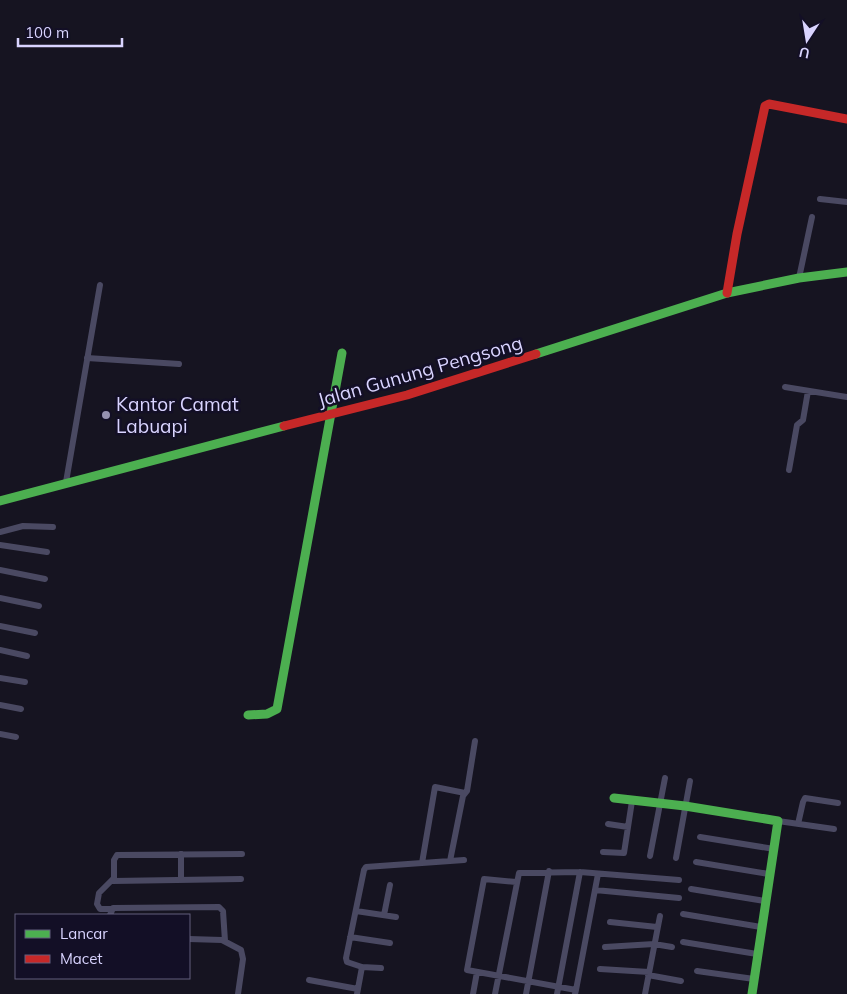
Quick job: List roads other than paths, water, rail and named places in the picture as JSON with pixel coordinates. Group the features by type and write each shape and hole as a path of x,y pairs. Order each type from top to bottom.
{"street":[{"path":"727,292 737,234 765,106 769,104 847,119"},
{"path":"820,199 847,202"},
{"path":"800,278 812,217"},
{"name":"Jalan Gunung Pengsong","path":"0,500 438,386 727,292 800,278 847,272"},
{"path":"66,482 100,285"},
{"path":"248,715 267,714 277,709 342,353"},
{"path":"87,358 179,364"},
{"path":"785,387 847,397"},
{"path":"789,470 797,425 803,420 808,390"},
{"path":"0,532 23,526 53,527"},
{"path":"0,545 47,552"},
{"path":"0,570 45,579"},
{"path":"0,598 40,606"},
{"path":"0,626 35,633"},
{"path":"0,650 28,656"},
{"path":"0,678 25,682"},
{"path":"0,705 21,709"},
{"path":"0,734 16,737"},
{"path":"450,861 475,741"},
{"path":"650,856 665,778"},
{"path":"676,858 690,781"},
{"path":"422,862 435,787 465,793"},
{"path":"614,798 685,806 834,829"},
{"path":"798,824 805,798 838,803"},
{"path":"603,852 624,853 632,801"},
{"path":"752,994 778,821"},
{"path":"608,824 628,827"},
{"path":"700,837 774,849"},
{"path":"181,854 181,880"},
{"path":"225,941 223,911 219,907 111,912 100,909 98,904 99,893 112,881 114,860 117,855 242,854"},
{"path":"381,968 362,967 347,962 350,937 366,867 464,860"},
{"path":"696,862 769,874"},
{"path":"495,994 516,882 521,872 580,872 679,880"},
{"path":"526,994 550,872"},
{"path":"557,991 580,872"},
{"path":"516,882 484,879 467,969 528,982 557,991 575,992 598,874"},
{"path":"112,881 241,879"},
{"path":"384,915 390,885"},
{"path":"691,889 765,901"},
{"path":"595,890 679,898"},
{"path":"356,911 396,917"},
{"path":"684,914 761,927"},
{"path":"645,994 660,916"},
{"path":"610,922 658,927"},
{"path":"350,937 390,943"},
{"path":"190,939 225,941 238,948 243,954 238,994"},
{"path":"683,942 757,954"},
{"path":"605,947 654,944 672,947"},
{"path":"309,980 358,991 362,967"},
{"path":"600,969 649,973 681,981"},
{"path":"697,971 754,979"},
{"path":"473,994 477,972"}],"place":[{"name":"Kantor Camat Labuapi","path":"106,415"}]}
